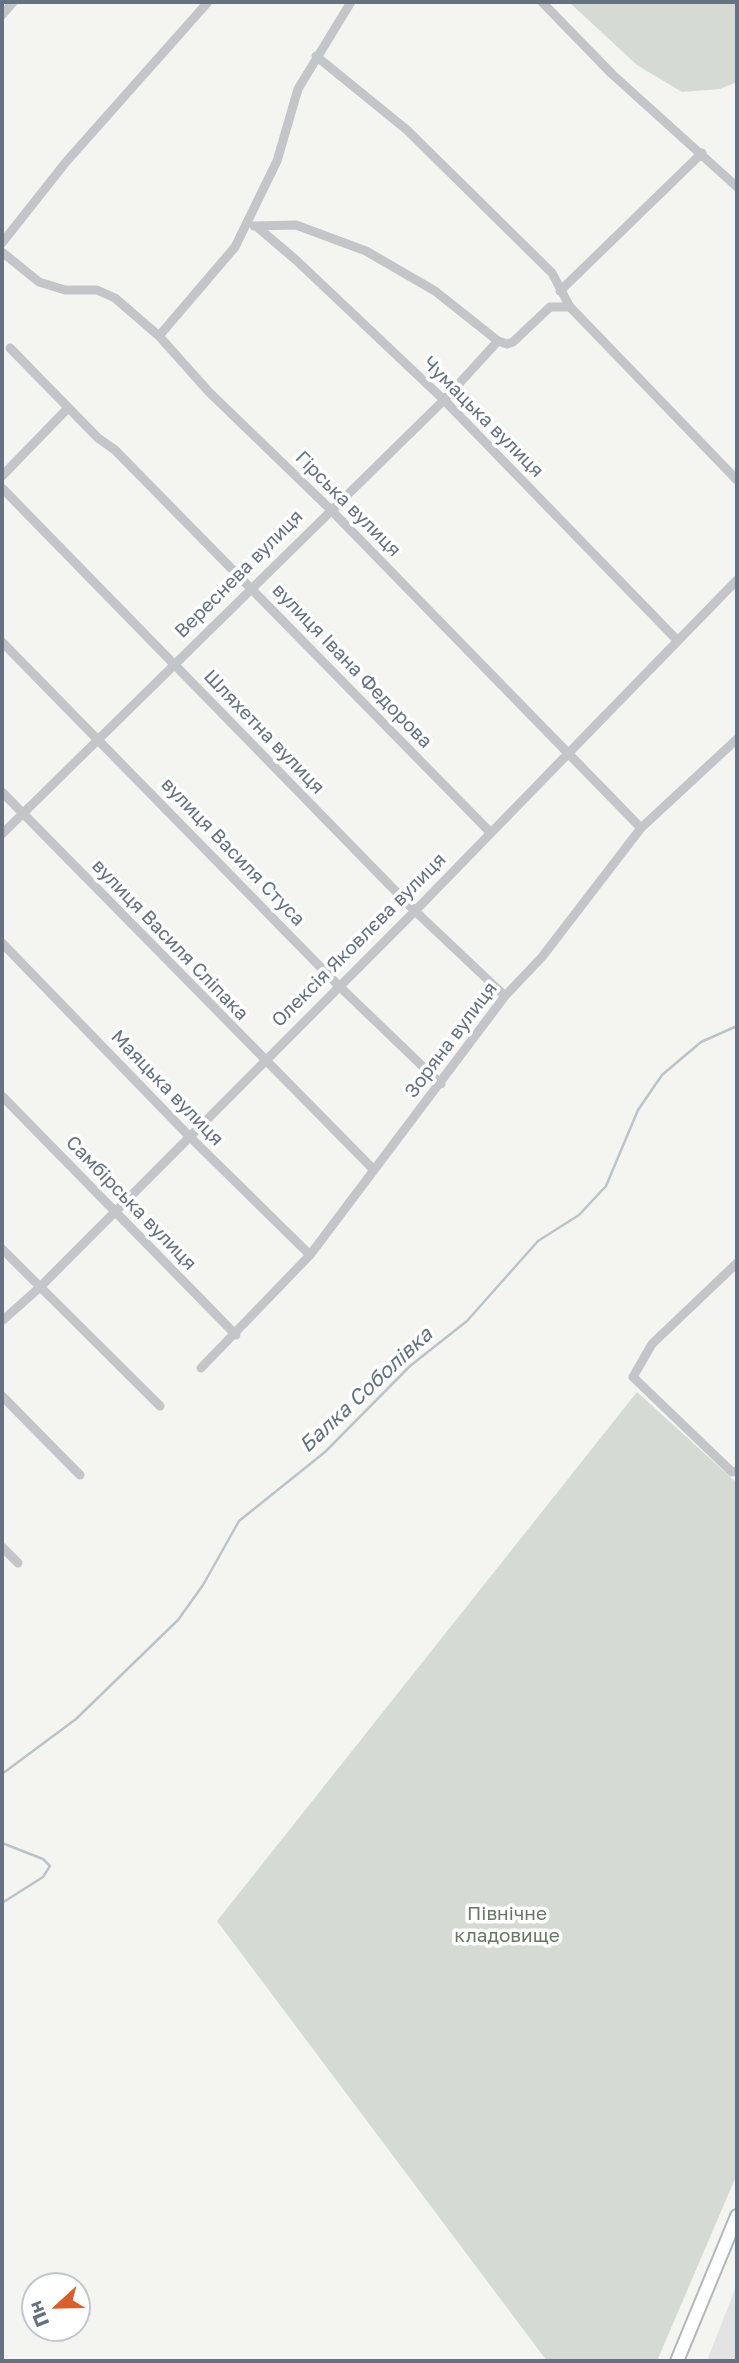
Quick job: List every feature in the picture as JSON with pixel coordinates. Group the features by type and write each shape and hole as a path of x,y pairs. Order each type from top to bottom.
{"street":[{"path":"2,15 13,2"},
{"path":"2,243 66,162 208,2"},
{"path":"159,336 235,247 277,161 298,89 316,55 351,2"},
{"path":"542,2 612,74 737,187"},
{"path":"316,55 407,130 552,273 570,307 737,480"},
{"path":"560,291 702,153"},
{"path":"245,226 296,225 366,251 435,290 498,341"},
{"name":"Чумацька вулиця","path":"256,226 296,260 444,400 677,640"},
{"name":"Гірська вулиця","path":"2,252 39,282 65,289 97,290 115,298 159,336 209,392 330,509 641,828"},
{"name":"Вереснева вулиця","path":"2,834 444,400 498,341 508,344 513,342 550,307 570,307"},
{"name":"вулиця Івана Федорова","path":"10,348 251,587 490,832"},
{"path":"2,476 68,408"},
{"name":"Шляхетна вулиця","path":"2,488 415,911 505,996"},
{"name":"Олексія Яковлєва вулиця","path":"2,1321 39,1288 113,1210 415,911 737,580"},
{"name":"вулиця Василя Стуса","path":"2,642 99,738 339,986 441,1084"},
{"name":"Зоряна вулиця","path":"201,1368 236,1335 310,1255 505,996 569,923 641,828 737,739"},
{"name":"вулиця Василя Сліпака","path":"2,792 264,1062 374,1170"},
{"name":"Маяцька вулиця","path":"2,943 189,1136 310,1255"},
{"name":"Самбірська вулиця","path":"2,1097 236,1335"},
{"path":"2,1249 160,1406"},
{"path":"735,1472 633,1377 652,1344 737,1263"},
{"path":"2,1396 80,1475"},
{"path":"2,1547 18,1563"},
{"path":"677,2361 737,2216"}],"shaded area":[{"path":"737,2284 737,2361 707,2361"}],"green space":[{"path":"569,2 737,2 737,82 720,89 682,92 637,65"},
{"name":"Північне кладовище","path":"637,1392 737,1483 737,2174 657,2361 547,2361 217,1921"}],"waterway":[{"name":"Балка Соболівка","path":"2,1774 76,1719 178,1620 203,1585 239,1521 325,1452 410,1366 467,1321 538,1241 579,1215 606,1186 638,1110 662,1075 701,1042 737,1026"},
{"name":"Балка Соболівка","path":"2,1843 43,1859 50,1866 43,1877 2,1903"}]}
